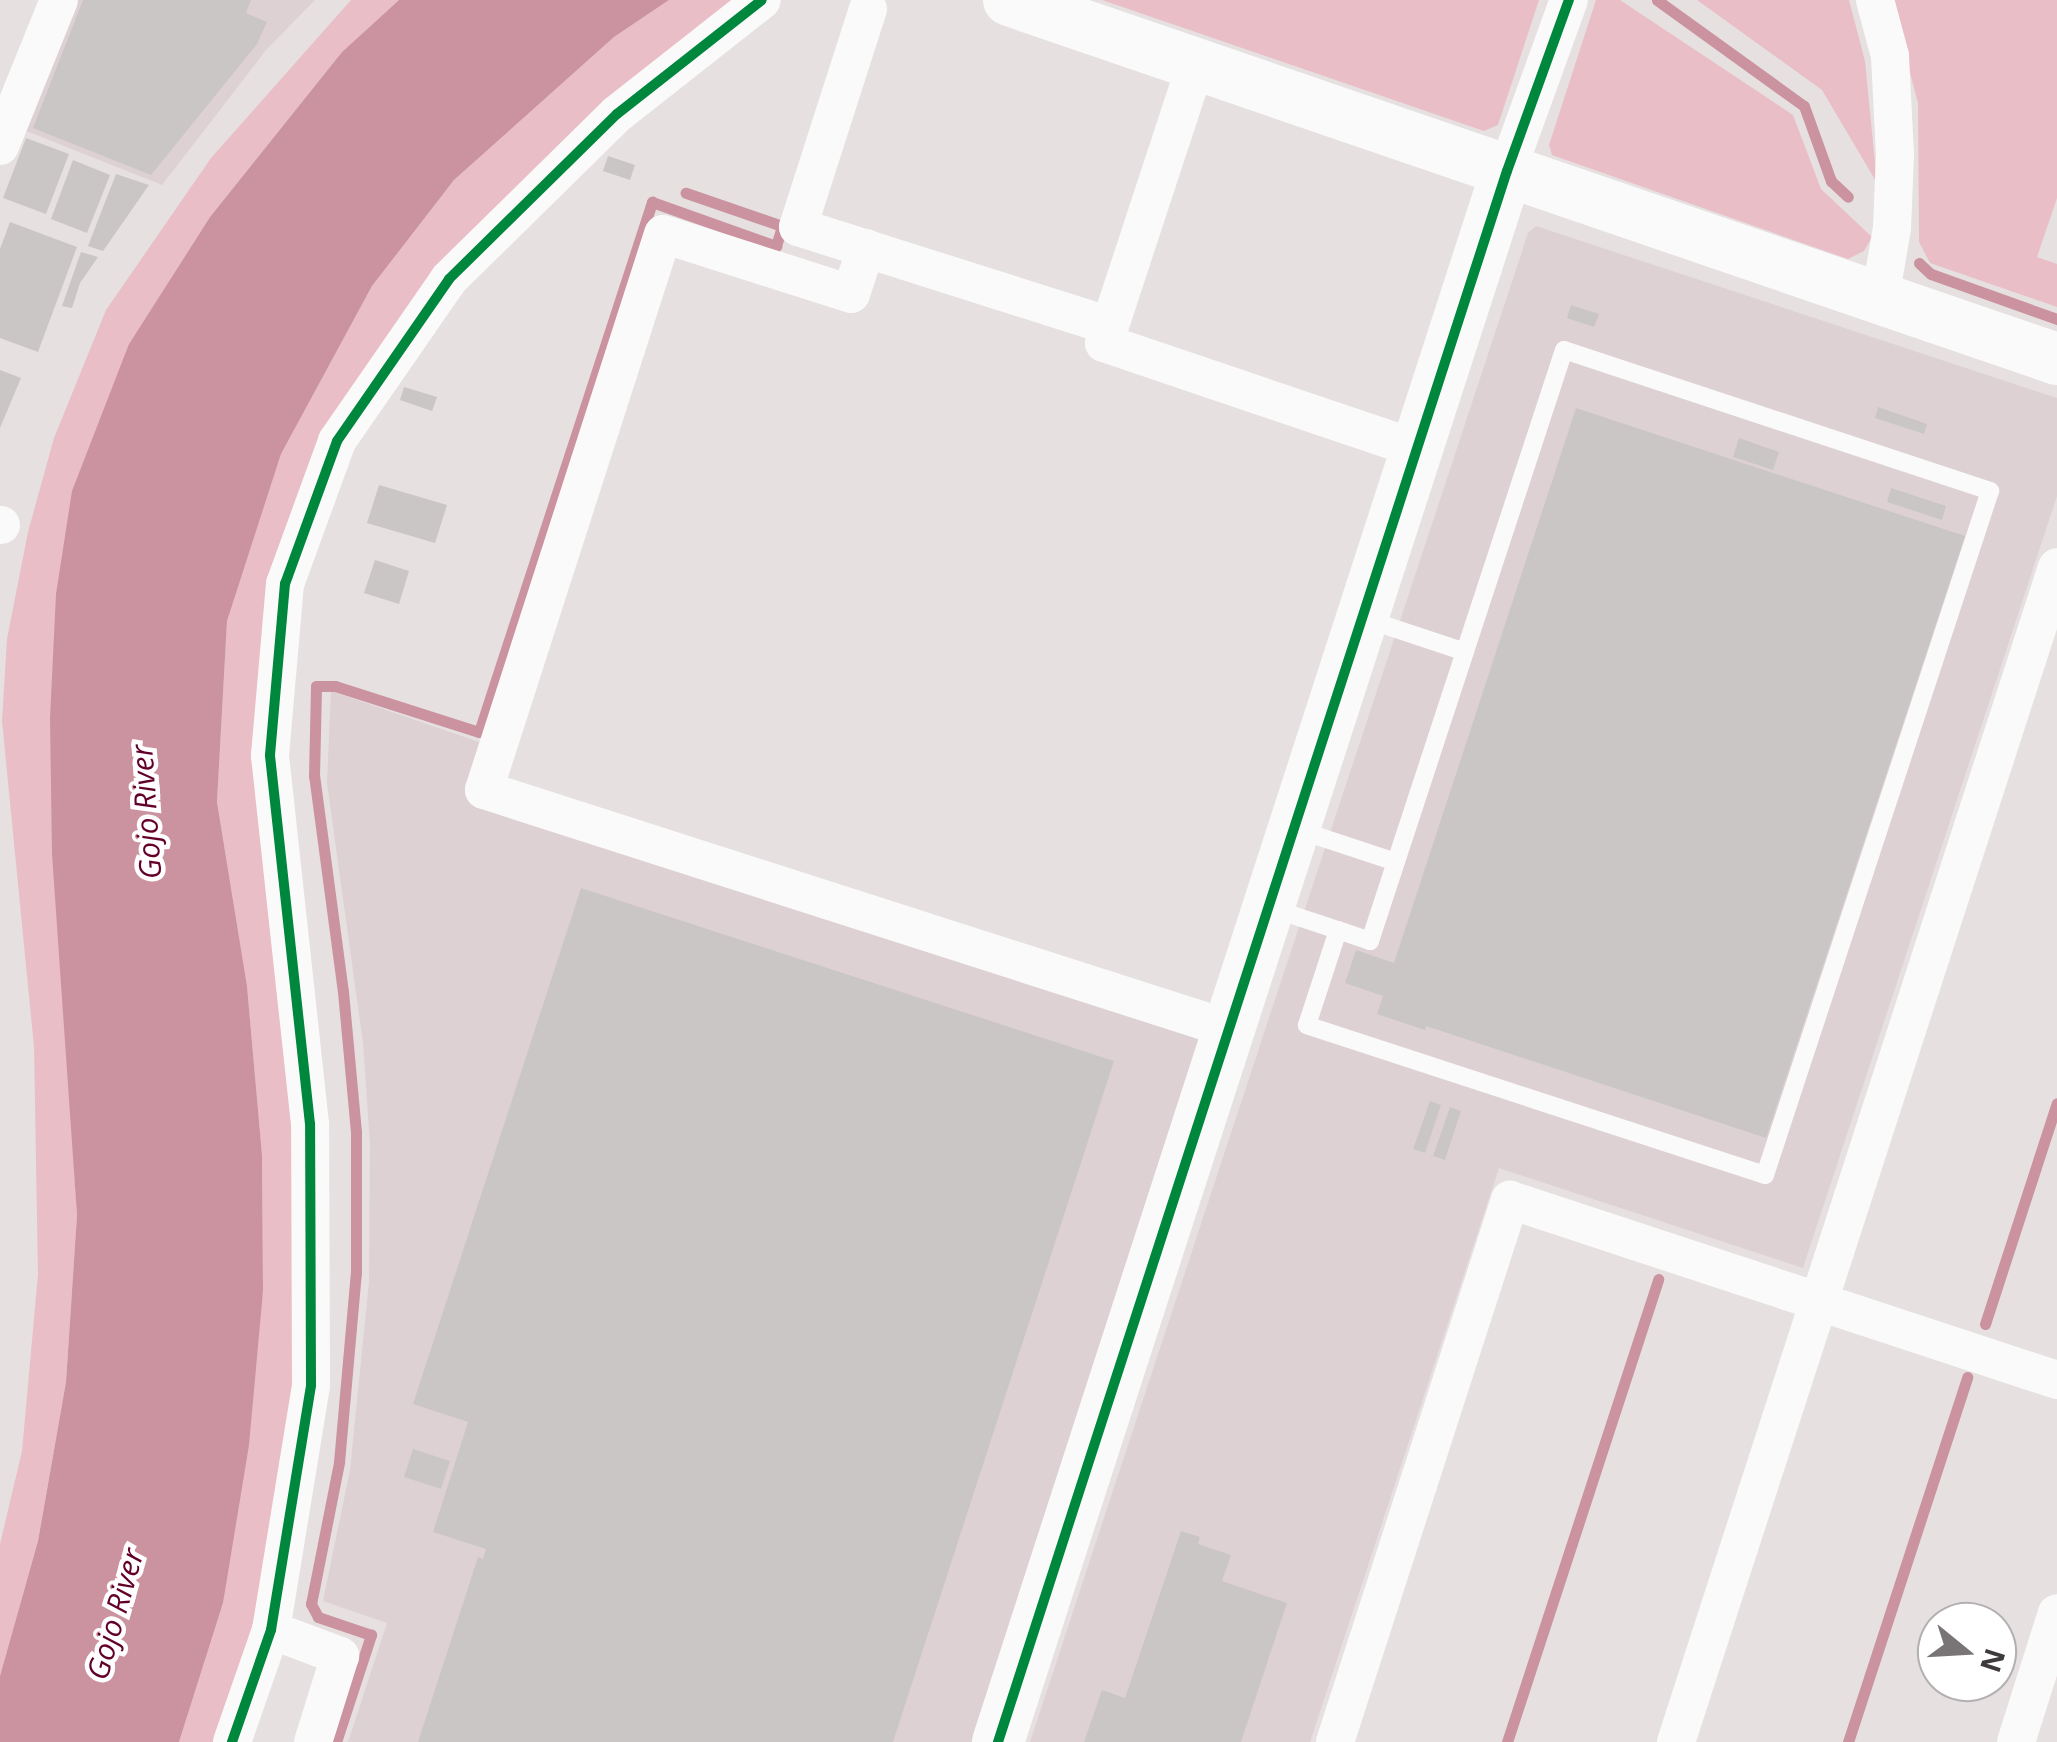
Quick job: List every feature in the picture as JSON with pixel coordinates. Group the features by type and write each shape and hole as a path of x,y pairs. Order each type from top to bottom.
{"street":[{"path":"0,146 59,0"},
{"path":"232,1742 271,1630 311,1385 310,1124 270,754 285,584 337,441 448,279 617,114 762,0"},
{"path":"1009,0 2057,359"},
{"path":"998,1742 1507,170 1570,0"},
{"path":"1875,0 1890,56 1895,154 1892,228 1880,298"},
{"path":"868,8 798,227 1110,326"},
{"path":"1196,64 1104,343 1418,449"},
{"path":"866,248 851,294 662,234 484,790 1229,1030"},
{"path":"1676,1742 2057,567"},
{"path":"1335,1742 1510,1200 2057,1380"},
{"path":"2016,1742 2057,1613"},
{"path":"271,1630 340,1656 313,1742"}],"lane":[{"path":"1268,908 1338,930 1370,941 1564,350 1990,491 1765,1176 1308,1025 1338,930"},
{"path":"1362,618 1465,652"},
{"path":"1294,828 1396,862"}],"shaded area":[{"path":"76,0 315,0 267,49 162,185 24,130"},
{"path":"351,0 399,0 342,52 210,217 129,344 67,1048 77,1215 66,1382 38,1541 0,1676 0,1544 22,1451 38,1274 34,1047 2,721 7,639 28,532 54,438 106,310 211,158"},
{"path":"669,0 735,0 448,266 276,585 300,1121 299,1384 267,1602 221,1742 179,1742 223,1603 263,1291 262,1155 247,986 217,802 227,620 281,454 372,286 454,180 614,37"},
{"path":"1102,0 1539,0 1498,125 1484,131"},
{"path":"1596,0 1620,0 1793,115 1821,189 1872,237 1864,251 1848,259 1552,155 1549,145"},
{"path":"1697,0 1849,0 1865,61 1877,183 1822,90"},
{"path":"1891,0 2057,0 2057,198 2037,257 2057,264 2057,307 1930,263 1919,242 1918,103"},
{"path":"1536,226 2057,398 2057,496 1803,1268 1499,1168 1310,1742 1030,1742 1528,233"},
{"path":"331,691 485,744 468,797 1207,1038 978,1742 348,1742 387,1623 323,1601 350,1470 369,1282 370,1144 363,1043 327,783"}],"water":[{"name":"Gojo River","path":"399,0 669,0 614,37 454,180 372,286 281,454 227,621 217,802 247,986 262,1155 263,1291 249,1445 223,1603 179,1742 0,1742 0,1676 38,1541 66,1382 77,1215 52,854 50,718 56,594 72,491 129,344 210,217 342,52"}],"building":[{"path":"83,0 251,0 246,13 267,22 257,44 151,175 33,128"},
{"path":"26,138 69,154 46,214 3,198"},
{"path":"608,156 635,165 630,180 603,171"},
{"path":"73,160 110,175 87,233 51,219"},
{"path":"116,174 149,185 103,251 88,246"},
{"path":"10,222 77,247 38,352 0,338 0,249"},
{"path":"81,252 98,257 80,283 72,308 62,306"},
{"path":"1571,305 1599,314 1594,327 1567,318"},
{"path":"0,370 21,378 0,428"},
{"path":"404,387 437,397 432,411 400,400"},
{"path":"1878,407 1927,424 1924,434 1875,418"},
{"path":"1576,408 1965,536 1766,1138 1426,1026 1425,1030 1377,1014 1383,996 1345,983 1356,950 1394,963"},
{"path":"1739,438 1779,452 1773,470 1733,457"},
{"path":"379,485 447,505 435,543 367,523"},
{"path":"1891,488 1946,506 1942,520 1887,502"},
{"path":"375,560 409,571 399,604 364,593"},
{"path":"581,888 1114,1061 893,1742 418,1742 478,1557 483,1559 486,1549 433,1532 468,1422 413,1404"},
{"path":"1430,1101 1441,1105 1425,1153 1413,1149"},
{"path":"1450,1107 1461,1111 1445,1160 1433,1156"},
{"path":"413,1449 450,1461 441,1489 404,1477"},
{"path":"1181,1531 1200,1537 1198,1544 1231,1555 1222,1581 1287,1603 1241,1742 1084,1742 1102,1690 1125,1698"}],"waterway":[{"path":"1657,0 1804,106 1831,181 1848,197"},
{"path":"336,1742 371,1635 318,1617 311,1604 339,1462 356,1273 356,1132 343,992 314,776 316,686 335,686 479,732 652,202 776,246 782,226 686,193"},
{"path":"1919,263 1931,274 2057,319"},
{"path":"1985,1324 2057,1103"},
{"path":"1507,1742 1658,1279"},
{"path":"1848,1742 1967,1377"}],"cycle path":[{"path":"232,1742 271,1630 311,1385 310,1124 270,755 285,584 337,441 449,279 617,114 762,0"},
{"path":"998,1742 1507,171 1569,0"}]}
